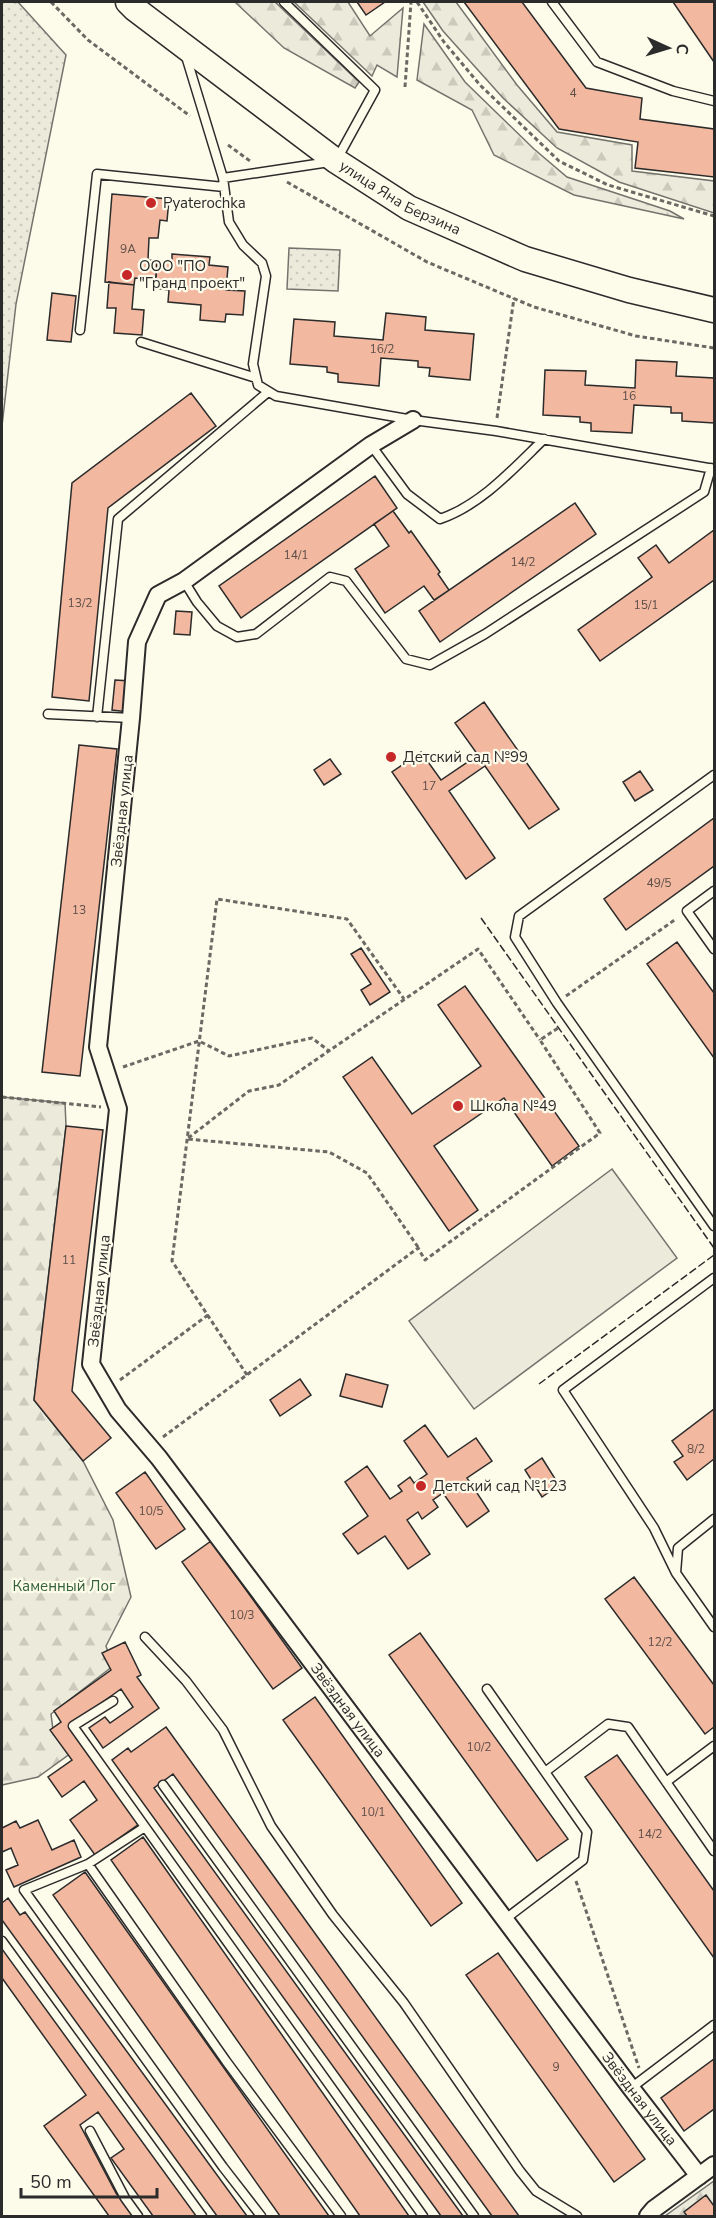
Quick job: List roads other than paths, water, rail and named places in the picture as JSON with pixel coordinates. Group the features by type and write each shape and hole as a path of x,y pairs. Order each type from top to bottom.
{"main road":[{"name":"улица Яна Берзина","path":"128,2 336,161 409,208 525,258 629,290 714,310"}],"street":[{"name":"Звёздная улица","path":"413,420 371,445 184,581 158,595 137,642 98,1047 118,1109 91,1364 118,1410 150,1447 504,1920 636,2083 699,2176"},
{"path":"648,2217 654,2209 714,2165"}],"lane":[{"path":"80,330 97,174 223,182 268,171 336,161 375,90 284,2"},
{"path":"552,2 597,63 673,91 714,100"},
{"path":"183,45 223,182 229,222 243,245 262,263 266,276 253,364 258,386 276,396 413,420 544,439 712,469 704,492 485,634 430,665 406,659 346,581 330,577 256,634 237,637 217,626 197,602 184,581"},
{"path":"141,342 256,378"},
{"path":"97,717 118,519 268,392"},
{"path":"371,445 407,494 440,519 452,515 496,486 544,439"},
{"path":"48,714 131,718"},
{"path":"714,775 519,916 515,938 557,1003 714,1226"},
{"path":"714,891 687,911 714,950"},
{"path":"713,1282 563,1390 654,1528 676,1573 714,1627"},
{"path":"676,1573 678,1548 714,1519"},
{"path":"145,1637 186,1681 223,1730 271,1826 333,1915 404,2003 520,2171 536,2191 577,2217"},
{"path":"487,1689 586,1832 583,1860 504,1920"},
{"path":"113,1701 73,1726 423,2217"},
{"path":"545,1772 608,1724 628,1727 714,1851"},
{"path":"666,1782 714,1746"},
{"path":"163,1785 474,2217"},
{"path":"145,1827 87,1864 24,1890 261,2217"},
{"path":"87,1864 226,2061 341,2217"},
{"path":"2,1941 202,2217"},
{"path":"636,2083 714,2025"},
{"path":"90,2131 124,2198 138,2217"}],"place":[{"name":"Pyaterochka","path":"151,203"},
{"name":"ООО \"ПО \"Гранд проект\"","path":"127,275"},
{"name":"Детский сад №99","path":"391,757"},
{"name":"Школа №49","path":"458,1106"},
{"name":"Детский сад №123","path":"421,1486"}],"park label":[{"name":"Каменный Лог","path":"64,1586"}]}
